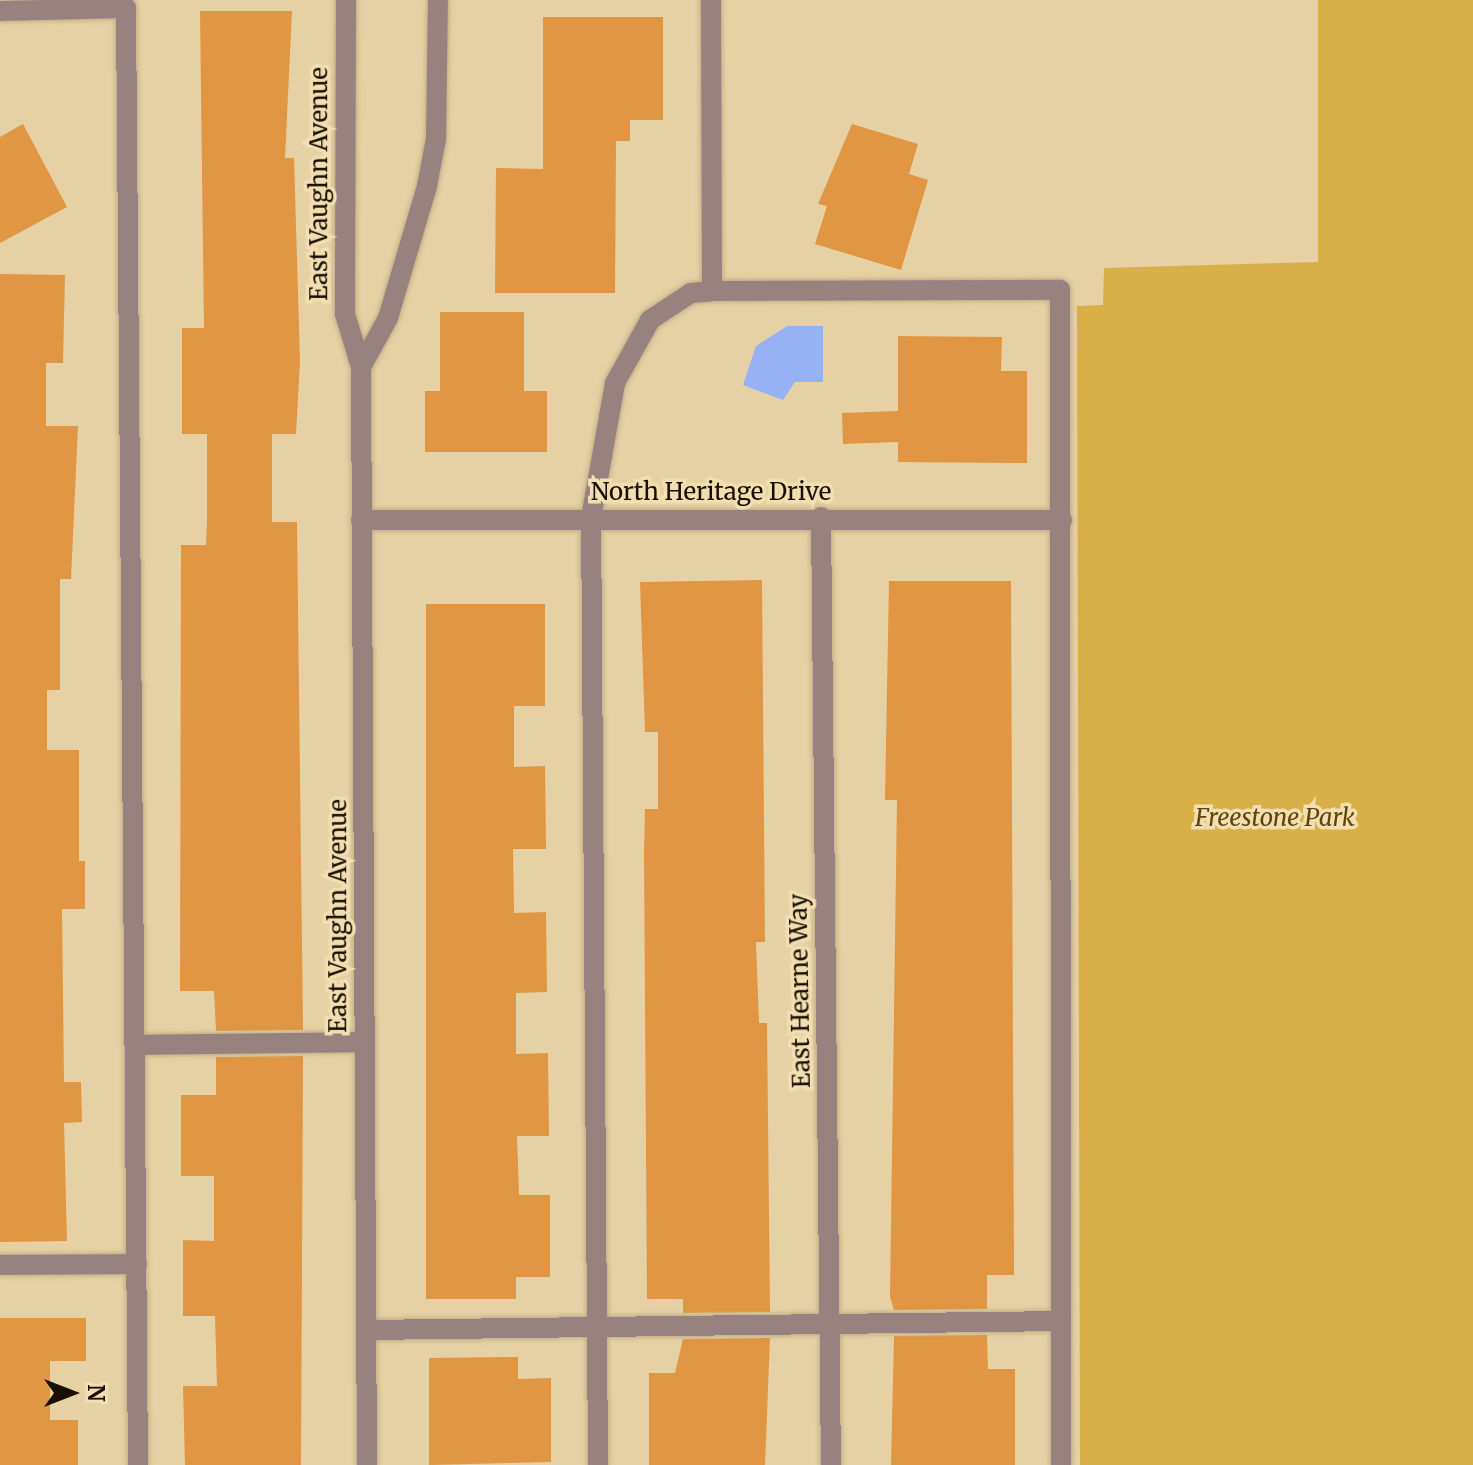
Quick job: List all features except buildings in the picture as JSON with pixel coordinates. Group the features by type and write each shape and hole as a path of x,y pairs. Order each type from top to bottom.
{"street":[{"name":"East Vaughn Avenue","path":"346,0 345,314 361,367 367,1465"},
{"name":"East Vaughn Avenue","path":"361,367 388,318 427,186 436,139 438,0"},
{"path":"711,0 712,291"},
{"path":"0,11 126,8 138,1465"},
{"path":"598,1465 591,518 615,383 650,320 691,293 1060,290 1061,1465"},
{"name":"North Heritage Drive","path":"361,520 821,517 1062,520"},
{"name":"East Hearne Way","path":"821,517 831,1465"},
{"path":"135,1045 365,1042"},
{"path":"0,1265 137,1264"},
{"path":"366,1330 1060,1321"}],"green space":[{"name":"Freestone Park","path":"1318,0 1473,0 1473,1465 1080,1465 1077,306 1103,305 1104,268 1318,262"}],"water":[{"path":"787,326 823,326 823,382 795,382 783,400 743,385 756,346"}]}
